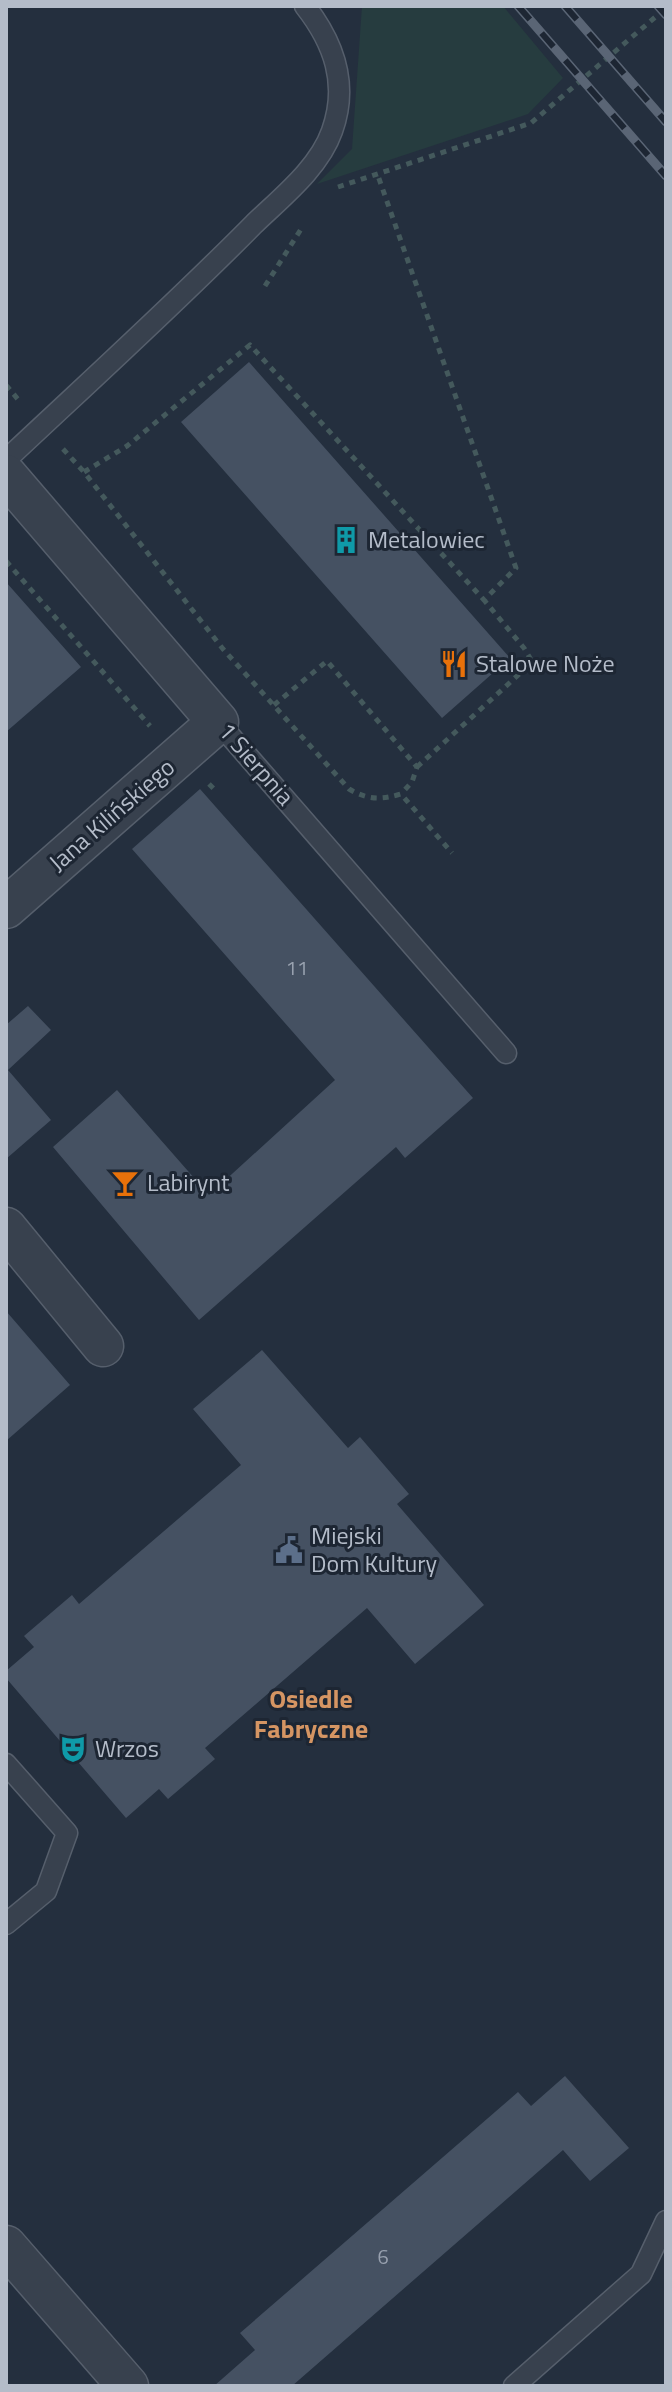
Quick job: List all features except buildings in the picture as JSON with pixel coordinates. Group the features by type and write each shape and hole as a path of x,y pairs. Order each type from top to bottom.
{"street":[{"name":"1 Sierpnia","path":"6,475 218,722"},
{"name":"Jana Kilińskiego","path":"6,908 218,722"},
{"path":"6,1228 103,1346"},
{"path":"6,2246 128,2386"}],"lane":[{"path":"6,460 214,265 311,167 332,132 340,74 334,53 305,6"},
{"name":"1 Sierpnia","path":"218,722 506,1053"},
{"path":"6,1924 46,1891 67,1833 10,1778"},
{"path":"514,2386 641,2274 666,2221"}],"path":[{"path":"329,192 377,173 531,123 666,8"},
{"path":"377,173 516,568 484,600"},
{"path":"265,286 304,223"},
{"path":"250,345 484,600 530,658 527,667 417,767 412,782 401,794 385,799 365,798 349,789 274,705 223,649 84,472 127,446 250,345"},
{"path":"6,561 153,730"},
{"path":"274,705 327,661 417,767"},
{"path":"401,794 452,853"}],"green space":[{"path":"362,6 503,6 563,78 528,114 317,184 352,149"}],"railway":[{"path":"518,6 666,176"},
{"path":"565,6 666,122"},
{"path":"658,6 666,15"}],"place":[{"name":"Metalowiec","path":"346,540"},
{"name":"Stalowe Noże","path":"454,664"},
{"name":"Labirynt","path":"125,1183"},
{"name":"Miejski Dom Kultury","path":"289,1550"},
{"name":"Wrzos","path":"73,1749"}],"district":[{"name":"Osiedle Fabryczne","path":"311,1714"}]}
